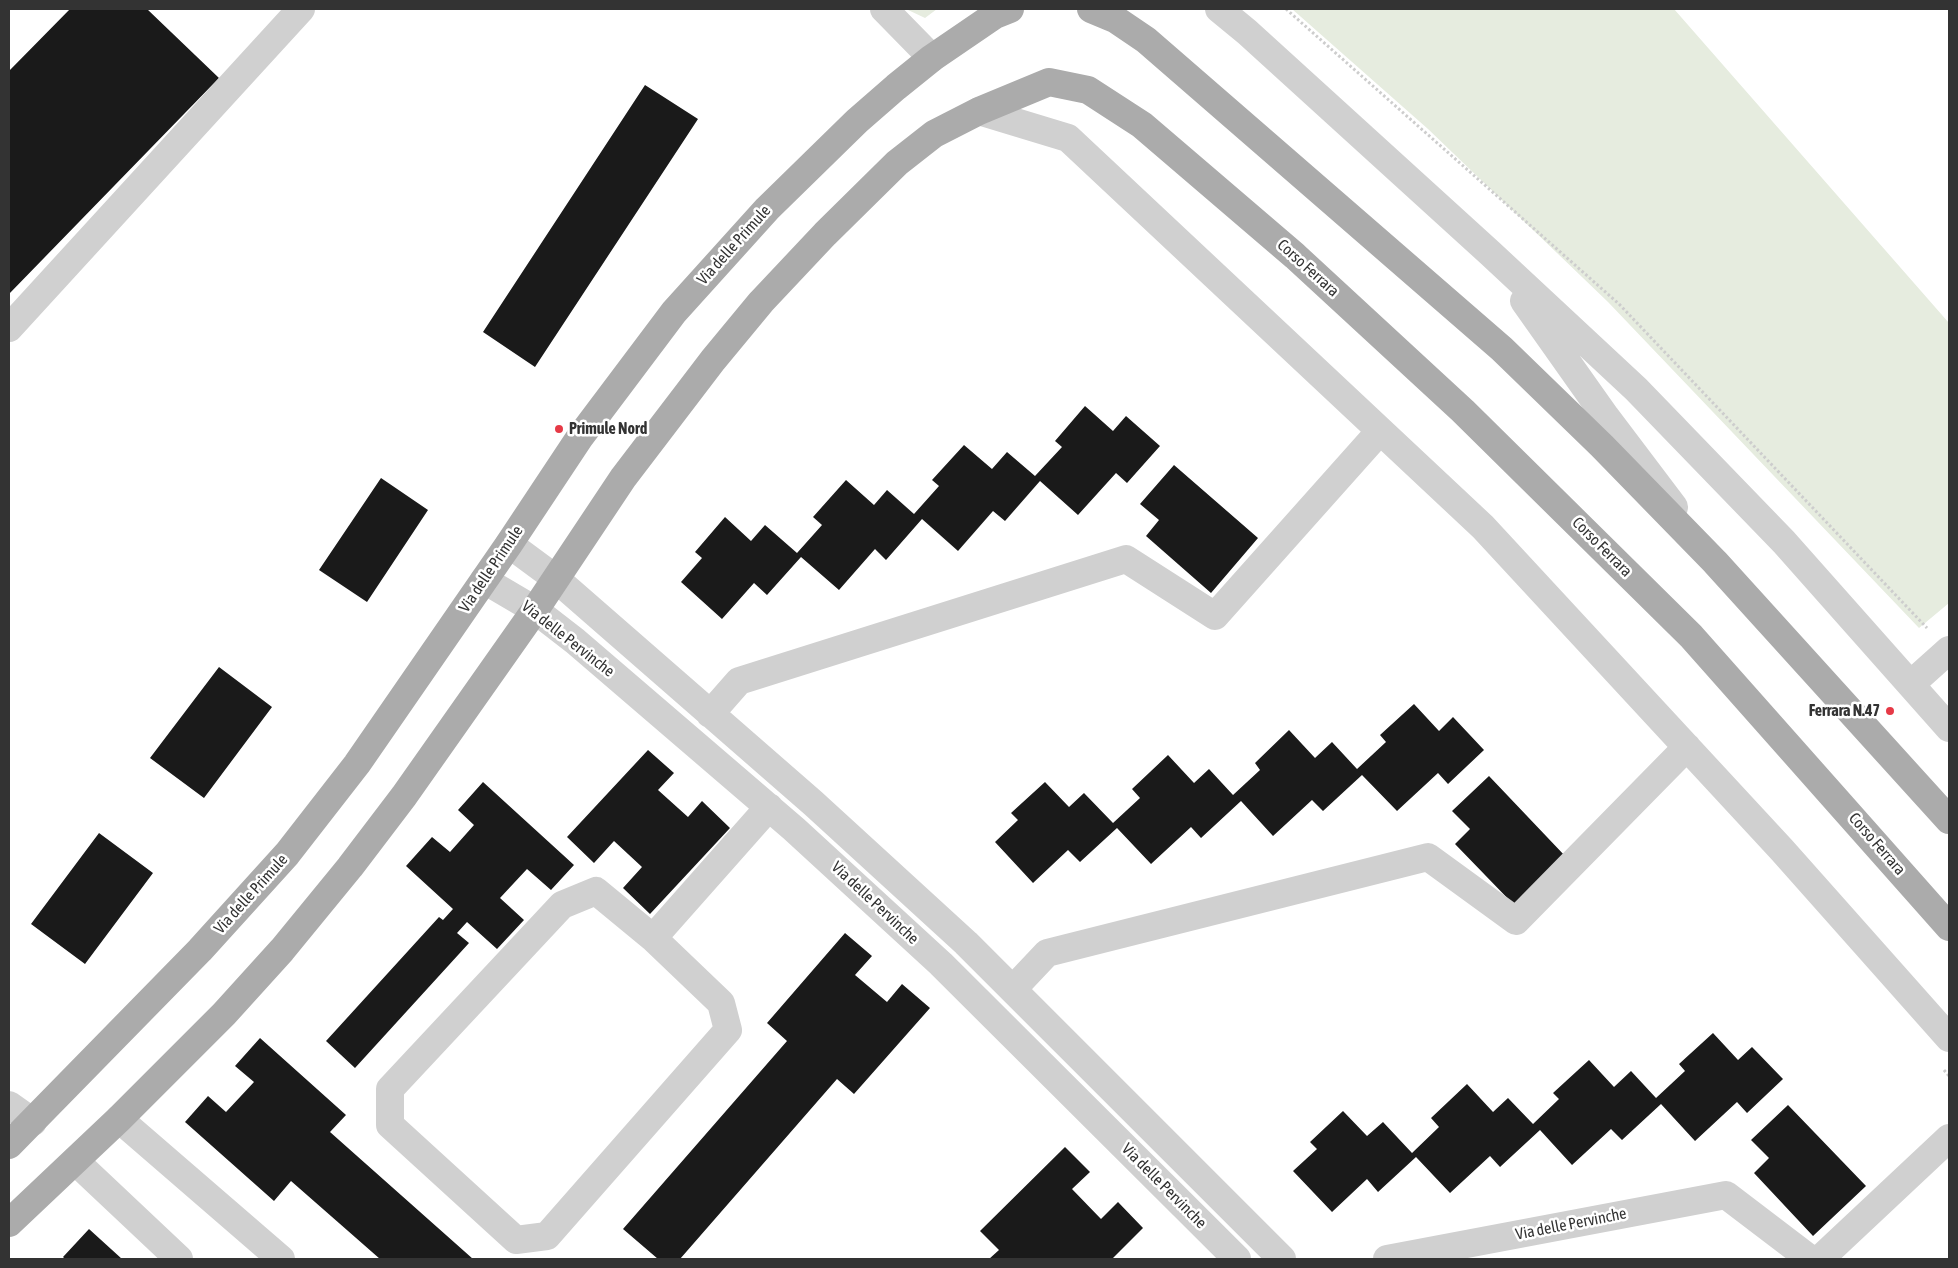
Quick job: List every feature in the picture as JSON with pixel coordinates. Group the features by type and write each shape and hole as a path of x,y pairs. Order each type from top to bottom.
{"main road":[{"path":"1090,9 1115,19 1146,40 1502,349 1602,446 1715,562 1949,820"},
{"name":"Via delle Primule","path":"9,1145 200,950 287,854 357,764 509,544 580,437 674,312 767,209 857,121 932,58 1002,11"},
{"name":"Corso Ferrara","path":"979,111 1049,82 1088,90 1142,125 1302,262 1463,411 1643,588 1711,658 1949,927"},
{"path":"9,1223 119,1119 224,1014 295,935 404,796 535,610 623,478 713,360 761,302 825,234 897,163 934,134 979,111"}],"street":[{"path":"9,328 301,9"},
{"path":"884,9 932,58"},
{"path":"1219,9 1247,32 1490,253 1636,389 1784,542 1949,728"},
{"path":"979,111 1068,138 1483,527 1687,747 1949,1038"},
{"path":"1490,253 1606,417 1715,562"},
{"path":"710,714 739,681 1126,559 1215,616 1380,431"},
{"name":"Via delle Pervinche","path":"509,544 555,578 813,803 966,942 1282,1259"},
{"name":"Via delle Pervinche","path":"484,580 535,610 575,641 768,807 941,964 1237,1259"},
{"path":"1910,684 1949,651"},
{"path":"1013,989 1047,953 1428,857 1516,921 1687,747"},
{"path":"653,938 768,807"},
{"path":"596,891 653,938 721,1003 728,1030 547,1236 516,1240 390,1125 390,1090 562,905 596,891"},
{"path":"9,1105 33,1122"},
{"path":"119,1119 281,1259"},
{"path":"1820,1259 1949,1138"},
{"path":"75,1161 179,1259"},
{"name":"Via delle Pervinche","path":"1387,1259 1726,1195 1810,1259"}],"path":[{"path":"1286,9 1619,304 1949,651"}],"shaded area":[{"path":"906,9 937,9 925,18"},
{"path":"1292,9 1674,9 1949,323 1949,603 1919,628 1608,302 1428,129"}],"building":[{"path":"70,9 147,9 219,78 9,294 9,71"},
{"path":"645,85 698,119 535,367 483,332"},
{"path":"1085,406 1113,431 1126,416 1160,446 1127,483 1116,473 1078,515 1040,481 1005,521 993,511 958,551 922,519 886,560 875,549 839,590 801,557 767,595 754,583 722,619 681,582 702,558 695,552 725,517 751,541 765,525 797,553 822,525 813,517 846,480 874,505 887,490 914,514 939,486 932,480 964,445 992,469 1007,452 1035,476 1062,447 1055,441"},
{"path":"1174,465 1258,538 1211,593 1146,536 1159,520 1140,504"},
{"path":"381,478 428,510 367,602 319,570"},
{"path":"219,667 272,707 204,798 150,758"},
{"path":"1414,704 1439,731 1453,717 1484,750 1448,784 1438,773 1397,811 1362,775 1323,811 1312,800 1273,836 1241,801 1201,838 1191,827 1151,864 1117,828 1080,862 1068,850 1033,883 995,842 1018,820 1011,813 1045,782 1069,807 1084,793 1113,823 1140,798 1132,789 1168,755 1194,783 1209,769 1233,795 1260,770 1255,763 1289,730 1315,758 1332,742 1357,769 1386,742 1380,735"},
{"path":"648,750 674,773 658,790 688,817 702,801 730,828 650,914 623,888 642,867 614,841 594,863 567,837"},
{"path":"1489,776 1566,857 1515,906 1455,844 1470,829 1452,811"},
{"path":"483,782 574,865 551,890 527,869 500,898 524,920 497,949 467,922 457,933 469,943 355,1068 326,1041 439,917 443,920 453,909 406,866 432,837 450,852 474,825 458,810"},
{"path":"99,833 153,873 85,964 31,924"},
{"path":"845,933 872,956 855,975 887,1002 902,984 930,1008 854,1094 837,1079 680,1259 658,1259 623,1229 787,1041 767,1023"},
{"path":"1713,1033 1738,1060 1752,1047 1783,1079 1747,1113 1737,1102 1695,1141 1661,1104 1622,1140 1611,1129 1572,1165 1540,1130 1500,1167 1490,1156 1450,1193 1416,1157 1378,1192 1367,1179 1332,1212 1293,1171 1317,1149 1310,1142 1343,1111 1367,1136 1383,1122 1412,1153 1439,1127 1431,1118 1467,1084 1493,1112 1508,1098 1533,1124 1559,1099 1553,1093 1589,1060 1614,1087 1631,1071 1656,1098 1685,1071 1679,1064"},
{"path":"260,1038 346,1115 330,1132 473,1259 380,1259 291,1181 274,1201 185,1122 208,1096 226,1112 254,1082 235,1066"},
{"path":"1788,1105 1866,1186 1813,1236 1754,1173 1769,1158 1751,1140"},
{"path":"1065,1147 1090,1172 1072,1189 1101,1219 1118,1202 1143,1228 1112,1259 989,1259 999,1250 980,1231"},
{"path":"89,1229 122,1259 65,1259 63,1257"}],"place":[{"name":"Primule Nord","path":"559,429"},
{"name":"Ferrara N.47","path":"1890,711"}]}
